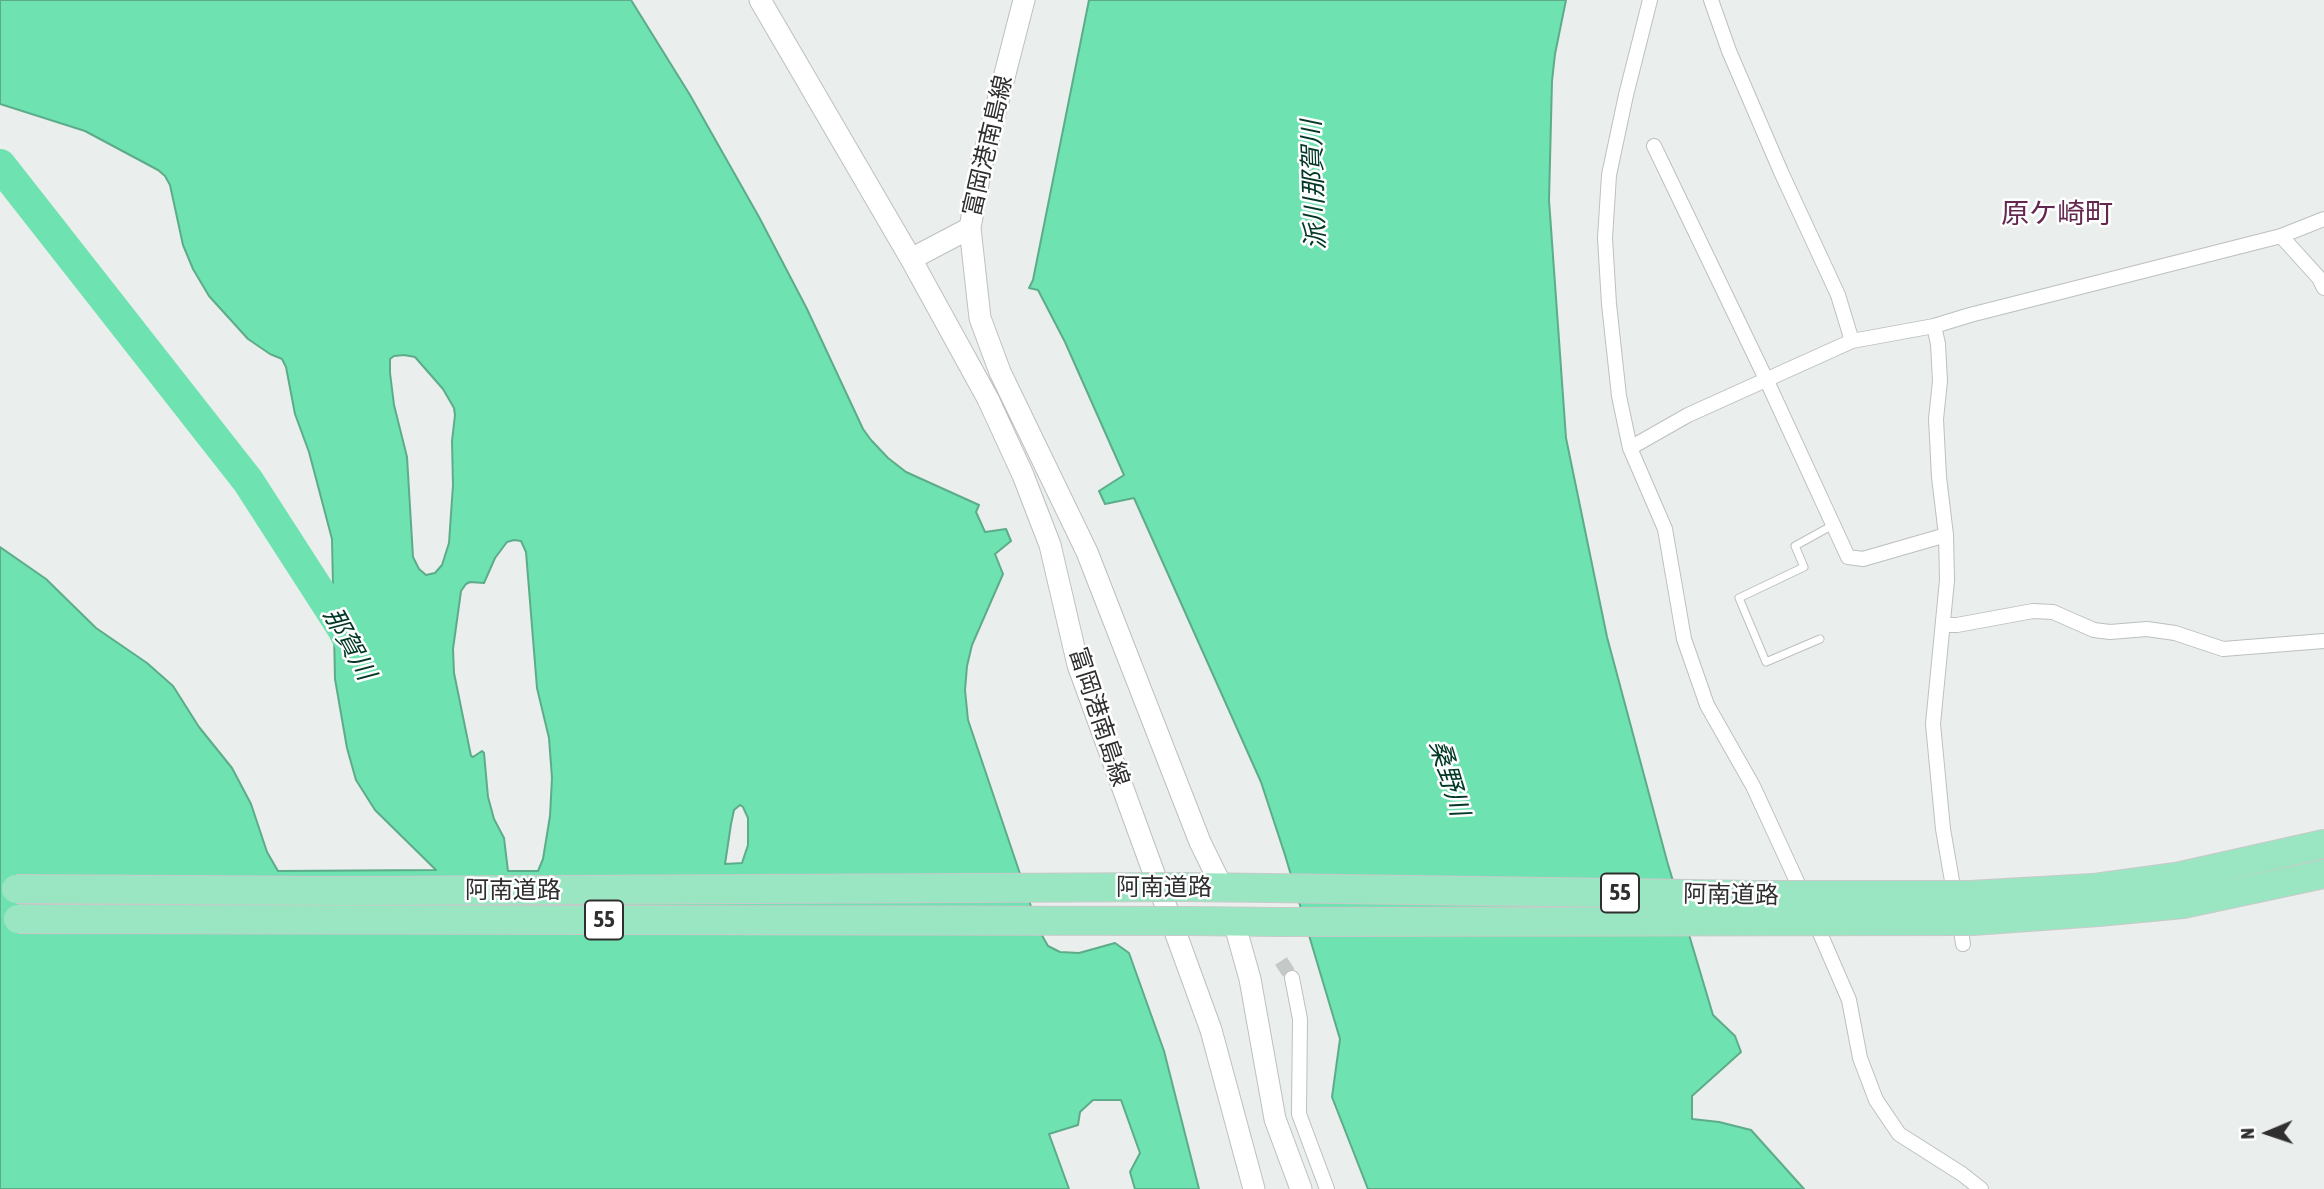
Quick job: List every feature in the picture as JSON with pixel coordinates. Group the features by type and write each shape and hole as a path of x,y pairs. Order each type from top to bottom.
{"highway":[{"name":"阿南道路","path":"5,889 343,891 1222,887 1759,895 1969,920 2093,888 2181,876 2324,844"},
{"name":"阿南道路","path":"6,919 1234,922 1969,920 2183,904 2324,874"}],"main road":[{"name":"富岡港南島線","path":"760,0 911,259 988,399 1023,475 1050,545 1078,665 1210,1030 1254,1189"},
{"name":"富岡港南島線","path":"911,259 970,228 984,154 1024,0"},
{"path":"970,228 980,318 996,361 1087,552 1200,842 1222,887"},
{"path":"1234,922 1250,979 1275,1119 1301,1189"}],"street":[{"path":"1650,0 1609,175 1605,238 1619,396 1630,448 1665,529 1684,639 1707,705 1753,786 1844,987 1860,1058 1875,1100 1899,1135 1981,1189"},
{"path":"1711,0 1776,160 1838,295 1852,341"},
{"path":"1654,146 1848,557 1863,559 1946,535"},
{"path":"1630,448 1688,415 1852,341 1934,326 2281,236 2324,219"},
{"path":"2281,236 2319,278 2324,288"},
{"path":"1934,326 1940,382 1936,419 1947,580 1933,724 1943,829 1969,920"},
{"path":"1943,625 2033,611 2053,612 2094,630 2110,632 2147,629 2175,634 2223,649 2324,641"},
{"path":"1292,978 1300,1019 1299,1114 1327,1189"}],"lane":[{"path":"1820,639 1766,662 1739,598 1804,567 1795,546 1833,525"}],"water":[{"path":"0,0 631,0 690,95 759,217 807,309 863,429 888,458 906,472 979,505 976,512 985,532 1006,529 1011,541 995,554 1003,574 972,645 967,666 965,690 968,720 1039,930 1048,946 1060,952 1079,953 1115,943 1129,953 1164,1051 1199,1189 1135,1189 1130,1172 1140,1153 1121,1100 1093,1100 1080,1112 1078,1125 1049,1134 1069,1189 0,1189 0,547 46,579 96,628 147,663 173,686 199,727 232,768 251,804 267,852 278,871 436,870 375,810 356,780 347,748 335,679 332,539 309,452 295,414 282,359 248,339 209,296 183,245 170,185 165,176 85,131 0,104","holes":["404,355 415,357 443,389 455,415 449,543 442,565 435,573 426,575 419,569 413,557 407,457 394,405 390,373 390,359","521,541 526,552 537,688 549,738 552,778 550,816 543,859 538,871 508,871 504,838 494,819 488,797 484,753 482,751 471,756 454,673 453,649 461,591 470,582 484,583 495,558 507,542","740,805 748,818 748,845 742,863 725,864 734,810"]},
{"path":"1089,0 1566,0 1552,81 1549,200 1566,438 1607,637 1667,861 1713,1015 1735,1036 1741,1052 1692,1096 1692,1119 1751,1130 1804,1189 1368,1189 1332,1097 1340,1039 1261,782 1134,498 1105,504 1099,491 1124,475 1065,342 1038,290 1029,288 1033,280"}],"waterway":[{"name":"那賀川","path":"0,165 248,481 353,647"}],"tunnel":[{"path":"1281,961 1292,978"}],"district":[{"name":"原ケ崎町","path":"2057,214"}],"water label":[{"name":"派川那賀川","path":"1314,185"},
{"name":"桑野川","path":"1449,778"}]}
